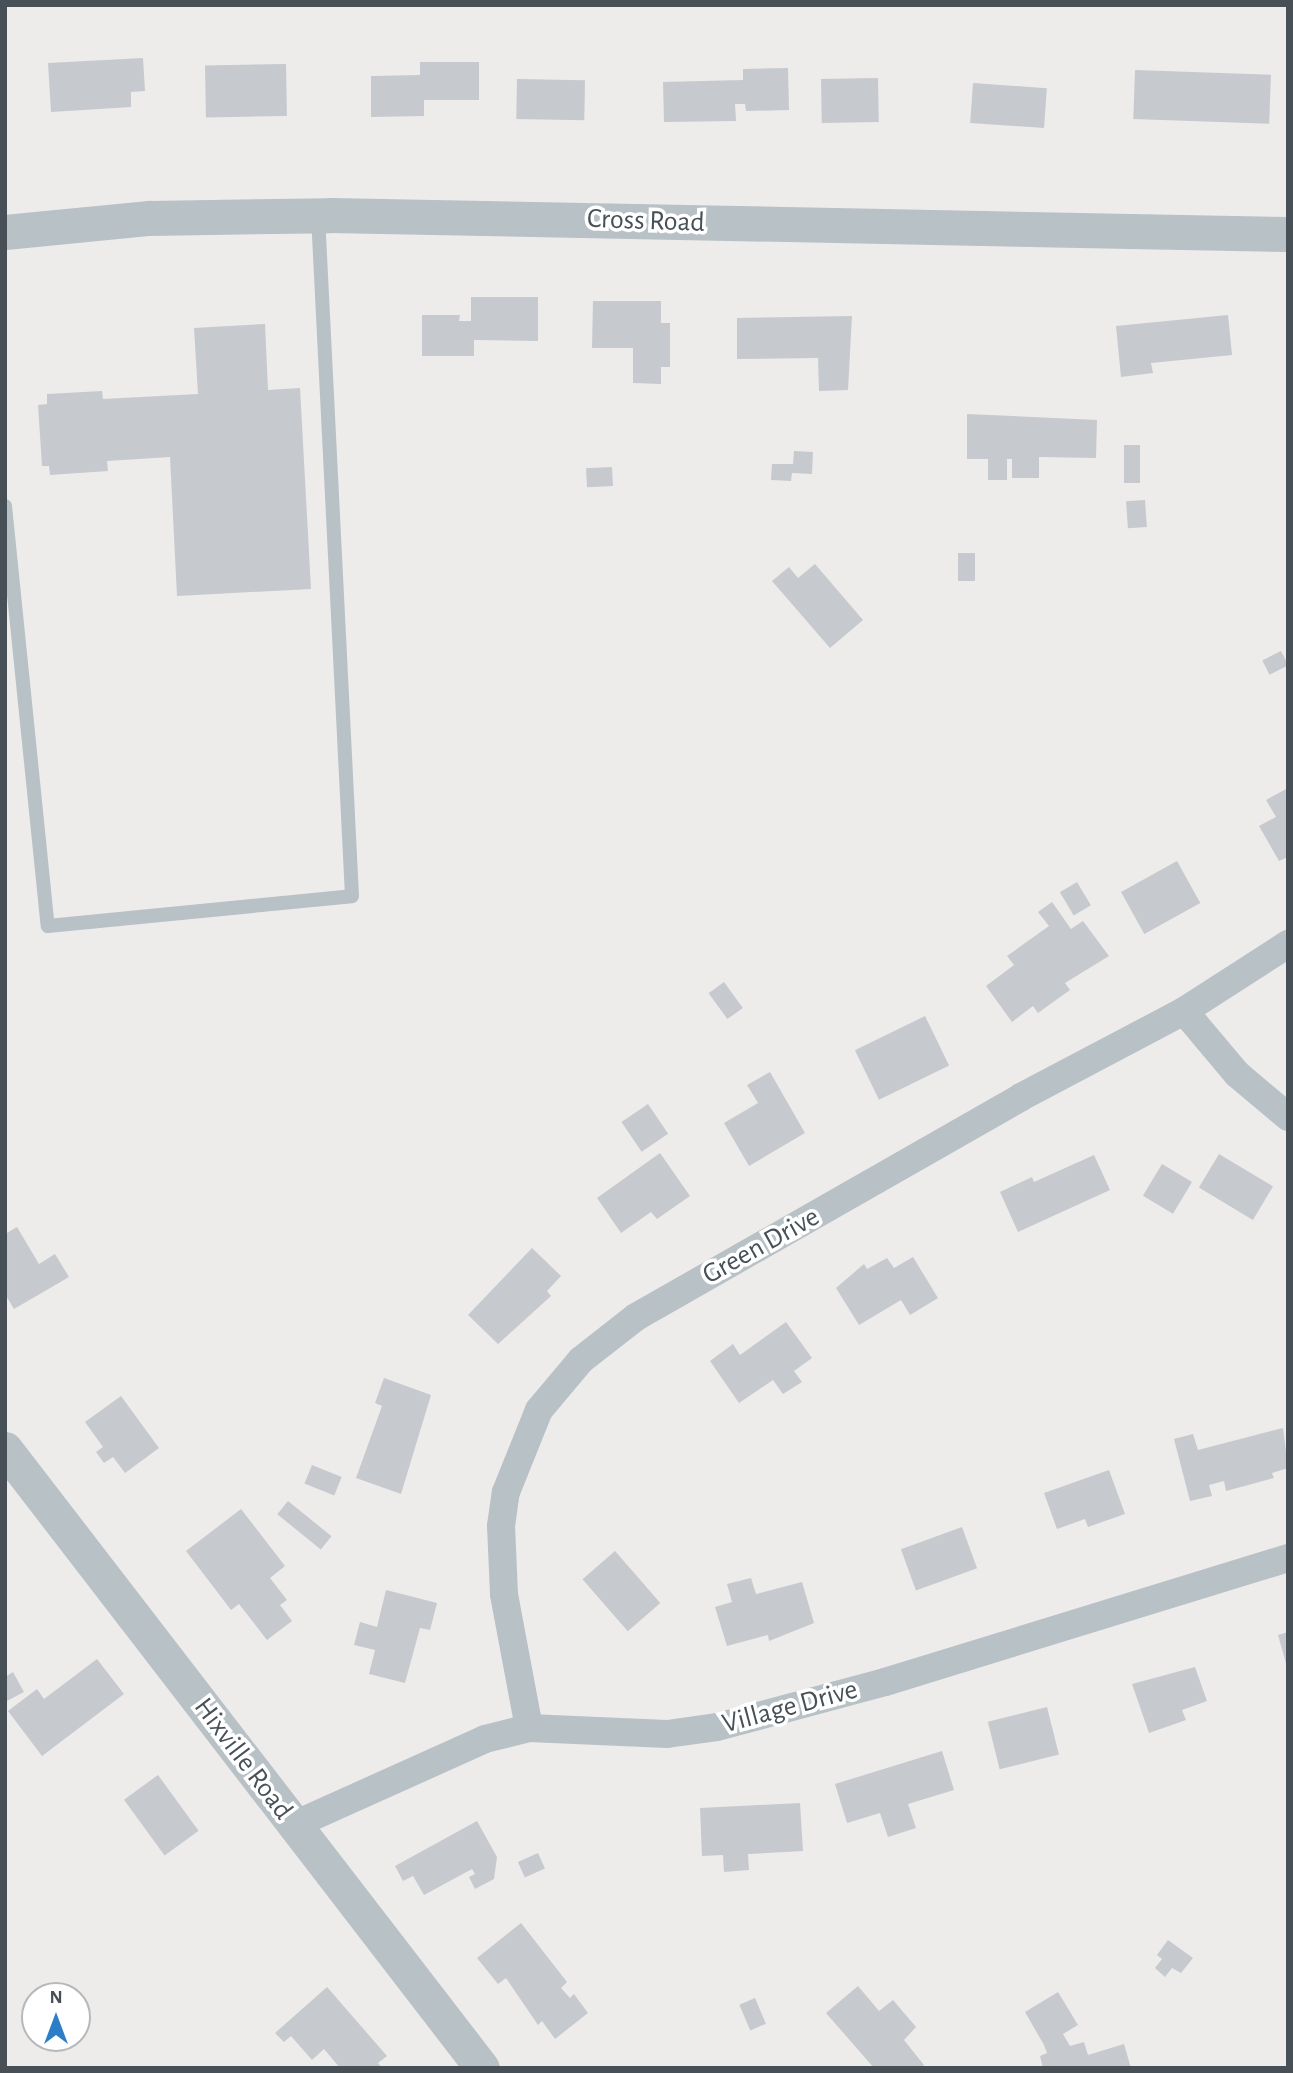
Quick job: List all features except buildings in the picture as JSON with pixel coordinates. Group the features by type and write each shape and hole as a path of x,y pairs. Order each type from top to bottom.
{"street":[{"name":"Cross Road","path":"5,232 149,218 318,215 1288,234"},
{"name":"Green Drive","path":"529,1728 508,1628 501,1526 506,1493 521,1445 558,1383 636,1317 1021,1097 1184,1011 1288,944"},
{"path":"1184,1011 1237,1074 1288,1117"},
{"name":"Hixville Road","path":"5,1449 482,2068"},
{"name":"Village Drive","path":"294,1825 485,1740 529,1728 667,1734 717,1727 885,1682 1288,1558"}],"lane":[{"path":"5,506 48,926 352,895 318,215"}]}
